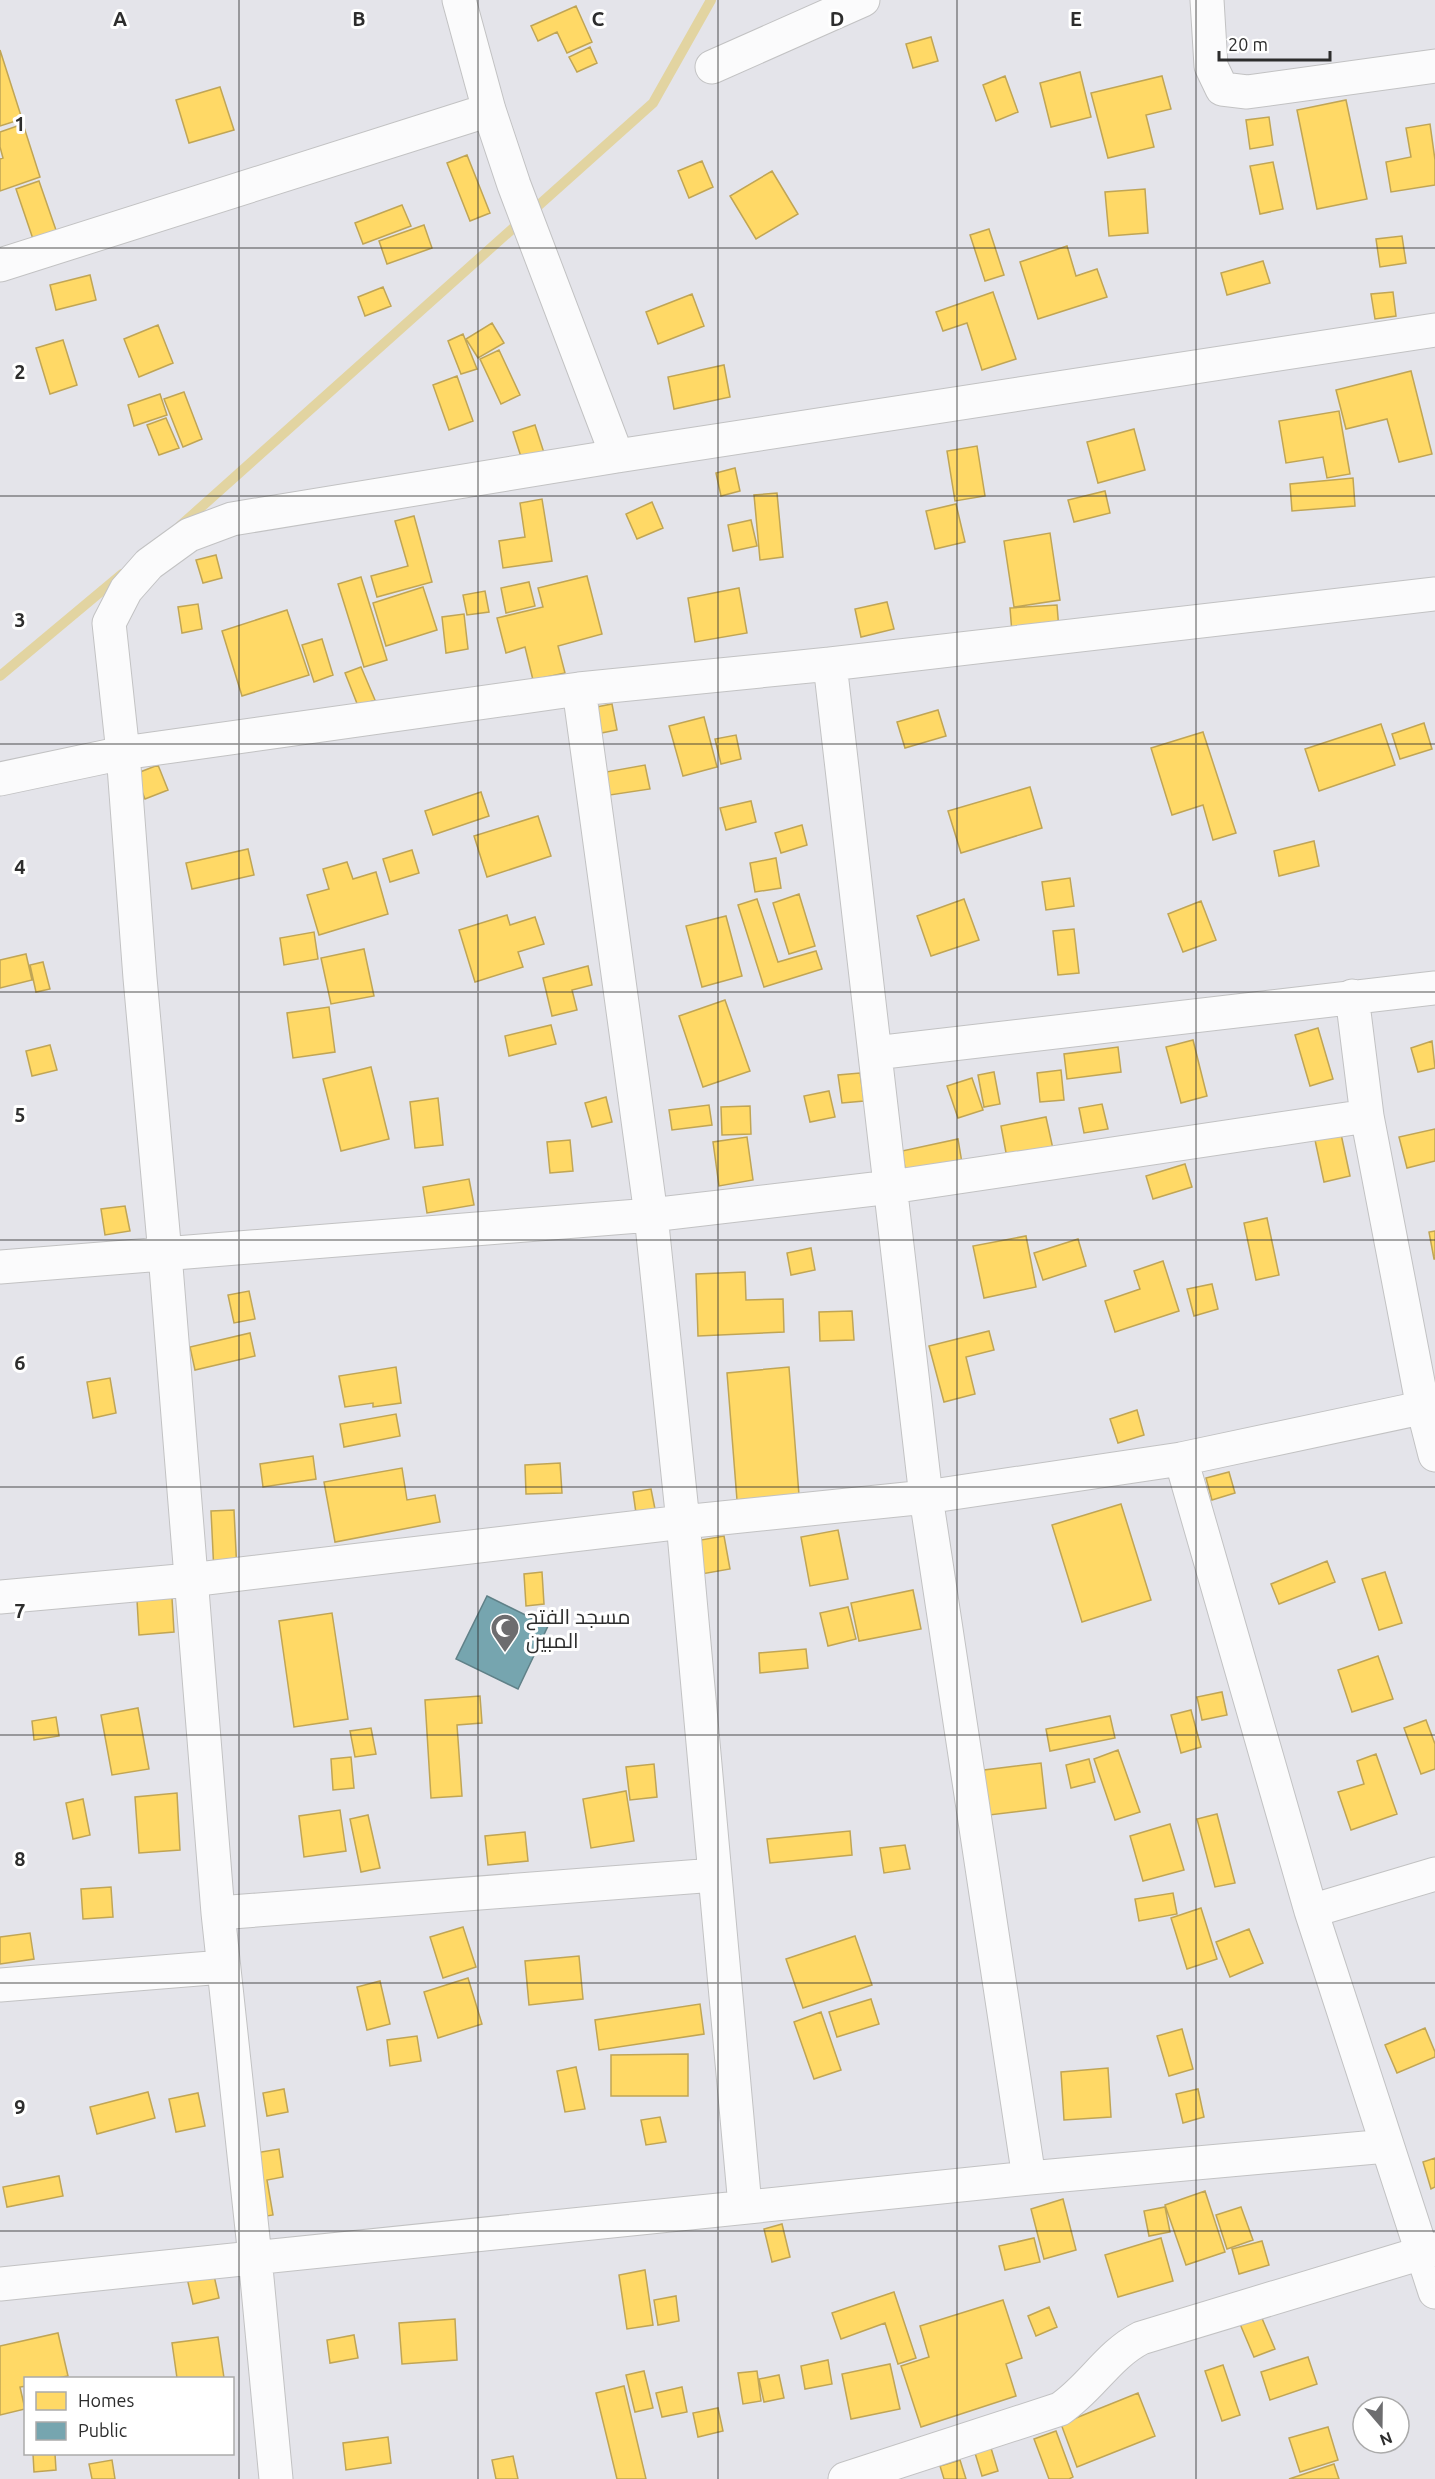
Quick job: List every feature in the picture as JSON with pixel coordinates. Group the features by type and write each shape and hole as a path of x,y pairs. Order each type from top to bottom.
{"street":[{"path":"459,0 489,110 518,195 617,456"},
{"path":"712,67 863,0"},
{"path":"1207,0 1211,66 1222,89 1247,92 1435,66"},
{"path":"0,265 489,110"},
{"path":"276,2479 218,1912 123,753 109,623 126,590 149,564 189,535 232,519 617,456 1435,330"},
{"path":"0,779 123,753 579,689 830,664 1435,594"},
{"path":"830,664 927,1497 1029,2178"},
{"path":"579,689 651,1215 683,1522 745,2206"},
{"path":"875,1053 1435,988"},
{"path":"1352,996 1367,1116 1429,1406 1435,1455"},
{"path":"0,1267 651,1215 891,1187 1367,1116"},
{"path":"0,1596 190,1580 683,1522 927,1497 1181,1459 1429,1406"},
{"path":"1181,1459 1311,1911 1387,2146 1429,2250 1435,2292"},
{"path":"1311,1911 1435,1874"},
{"path":"218,1912 715,1875"},
{"path":"0,1985 223,1967"},
{"path":"0,2284 745,2206 1387,2146"},
{"path":"845,2479 1060,2409 1074,2399 1111,2358 1141,2338 1429,2250"}],"building: Homes":[{"path":"576,6 592,42 567,53 557,32 538,41 531,26"},
{"path":"931,37 938,61 913,68 906,44"},
{"path":"590,47 597,63 577,72 569,57"},
{"path":"0,50 22,119 0,126"},
{"path":"1080,72 1091,117 1051,127 1040,83"},
{"path":"1005,76 1018,112 996,121 983,85"},
{"path":"1162,76 1171,109 1146,115 1154,147 1108,158 1091,93"},
{"path":"220,87 234,130 189,143 176,100"},
{"path":"1346,100 1367,199 1317,209 1297,110"},
{"path":"1269,117 1273,145 1250,149 1246,120"},
{"path":"23,124 40,177 0,191 0,159 3,158 0,132"},
{"path":"1430,124 1435,160 1435,185 1391,192 1386,162 1411,157 1406,128"},
{"path":"467,155 490,213 470,221 447,163"},
{"path":"702,161 713,187 689,198 678,171"},
{"path":"1273,162 1283,209 1260,214 1250,166"},
{"path":"772,171 798,214 756,239 730,196"},
{"path":"39,181 57,233 34,242 16,189"},
{"path":"1145,189 1148,233 1109,236 1105,192"},
{"path":"402,205 411,226 363,244 355,223"},
{"path":"424,225 432,248 387,264 379,241"},
{"path":"989,229 1004,275 985,281 970,235"},
{"path":"1402,236 1406,263 1380,267 1376,239"},
{"path":"1067,246 1076,276 1097,269 1107,297 1038,319 1020,262"},
{"path":"1263,261 1270,283 1227,295 1221,273"},
{"path":"90,275 96,300 56,310 50,285"},
{"path":"383,287 391,306 365,316 358,297"},
{"path":"993,292 1016,359 982,370 967,323 943,331 936,312"},
{"path":"1393,292 1396,316 1375,319 1371,294"},
{"path":"692,294 704,326 658,344 646,312"},
{"path":"492,323 504,343 478,358 466,339"},
{"path":"158,325 173,363 139,377 124,339"},
{"path":"463,334 477,369 461,374 448,341"},
{"path":"63,340 77,385 50,394 36,348"},
{"path":"499,350 520,395 501,404 480,359"},
{"path":"724,365 730,397 674,409 668,377"},
{"path":"1411,371 1432,454 1399,462 1387,419 1346,429 1336,390"},
{"path":"457,376 473,421 449,430 433,385"},
{"path":"184,392 202,439 183,447 164,399"},
{"path":"160,394 167,415 134,426 128,405"},
{"path":"1339,411 1350,474 1327,478 1323,457 1286,463 1279,421"},
{"path":"166,418 179,448 159,455 147,425"},
{"path":"535,425 546,459 524,466 513,432"},
{"path":"1134,429 1145,470 1098,483 1087,442"},
{"path":"977,446 985,496 955,501 947,451"},
{"path":"735,468 740,491 721,496 716,473"},
{"path":"1353,478 1355,506 1292,511 1290,484"},
{"path":"1105,491 1110,513 1074,522 1068,500"},
{"path":"777,493 783,557 760,560 754,495"},
{"path":"542,499 552,561 503,568 499,541 525,537 520,503"},
{"path":"652,502 663,528 637,539 626,514"},
{"path":"956,504 965,542 935,549 926,511"},
{"path":"414,516 432,582 377,597 371,576 408,566 395,521"},
{"path":"751,520 757,546 733,551 728,525"},
{"path":"1050,533 1060,600 1014,607 1004,541"},
{"path":"216,555 222,578 203,583 196,560"},
{"path":"587,576 602,634 558,646 565,673 533,680 525,647 506,653 497,618 543,607 538,588"},
{"path":"361,577 387,660 364,667 338,584"},
{"path":"529,582 535,606 506,613 501,588"},
{"path":"423,587 437,630 386,646 373,603"},
{"path":"739,588 747,633 695,642 688,598"},
{"path":"485,591 489,612 467,615 463,595"},
{"path":"887,602 894,629 861,637 855,609"},
{"path":"198,604 202,629 182,633 178,607"},
{"path":"1057,605 1059,630 1012,633 1010,608"},
{"path":"287,610 309,675 242,696 222,631"},
{"path":"464,614 468,649 446,653 442,617"},
{"path":"322,639 333,675 314,682 302,645"},
{"path":"361,667 375,700 358,706 345,673"},
{"path":"612,704 617,730 596,734 591,708"},
{"path":"938,710 946,736 905,748 897,722"},
{"path":"704,717 717,767 683,776 669,726"},
{"path":"1424,723 1432,749 1400,759 1392,734"},
{"path":"1381,724 1395,765 1319,791 1305,749"},
{"path":"1203,732 1236,833 1213,840 1203,805 1172,815 1151,748"},
{"path":"736,735 741,759 721,764 715,739"},
{"path":"158,765 168,790 145,799 135,774"},
{"path":"645,765 650,789 610,795 606,772"},
{"path":"1030,787 1042,828 961,853 948,811"},
{"path":"481,792 489,816 433,835 425,811"},
{"path":"751,801 756,822 726,830 720,808"},
{"path":"538,816 551,856 487,877 474,836"},
{"path":"802,825 807,845 781,853 775,833"},
{"path":"1314,841 1319,866 1279,876 1274,851"},
{"path":"248,849 254,875 192,889 186,863"},
{"path":"412,850 419,873 390,882 383,859"},
{"path":"776,858 781,888 755,892 750,863"},
{"path":"347,862 353,879 376,872 388,914 319,935 307,895 329,889 323,869"},
{"path":"1070,878 1074,906 1046,910 1042,882"},
{"path":"799,894 815,946 789,954 773,903"},
{"path":"757,899 778,962 816,951 822,969 764,987 738,905"},
{"path":"964,899 979,940 931,956 917,916"},
{"path":"1201,901 1216,940 1183,952 1168,914"},
{"path":"507,915 510,925 535,917 544,944 518,952 523,967 475,982 459,930"},
{"path":"726,916 742,976 702,987 686,926"},
{"path":"1074,929 1079,973 1058,975 1053,931"},
{"path":"314,932 318,959 284,965 280,938"},
{"path":"364,949 374,996 331,1004 321,958"},
{"path":"26,954 32,980 0,988 0,960"},
{"path":"43,962 50,989 36,992 30,965"},
{"path":"588,966 592,985 572,990 577,1010 552,1016 543,978"},
{"path":"725,1000 750,1071 703,1087 679,1016"},
{"path":"329,1007 335,1052 293,1058 287,1013"},
{"path":"551,1025 556,1044 509,1056 505,1036"},
{"path":"1318,1028 1333,1079 1310,1086 1295,1035"},
{"path":"1193,1040 1207,1096 1181,1103 1166,1047"},
{"path":"1432,1041 1435,1068 1418,1072 1411,1048"},
{"path":"50,1045 57,1070 32,1076 26,1051"},
{"path":"1118,1047 1121,1072 1067,1079 1064,1054"},
{"path":"371,1067 389,1139 341,1151 323,1079"},
{"path":"1061,1070 1064,1100 1040,1102 1037,1073"},
{"path":"994,1072 1000,1104 984,1107 978,1075"},
{"path":"860,1073 864,1101 842,1103 838,1075"},
{"path":"972,1078 983,1110 958,1118 947,1086"},
{"path":"829,1091 835,1117 810,1122 804,1096"},
{"path":"606,1097 612,1122 592,1127 585,1103"},
{"path":"438,1098 443,1145 415,1148 410,1102"},
{"path":"1102,1104 1108,1129 1084,1133 1079,1108"},
{"path":"709,1105 712,1125 672,1130 669,1110"},
{"path":"750,1106 751,1134 722,1135 721,1107"},
{"path":"1046,1117 1053,1149 1007,1158 1001,1126"},
{"path":"1435,1129 1435,1161 1407,1168 1399,1137"},
{"path":"1341,1134 1350,1176 1324,1182 1315,1140"},
{"path":"747,1137 753,1180 719,1186 713,1142"},
{"path":"958,1139 962,1163 906,1174 902,1151"},
{"path":"570,1140 573,1171 550,1173 547,1142"},
{"path":"1185,1164 1192,1187 1153,1199 1146,1176"},
{"path":"469,1179 474,1205 427,1213 423,1187"},
{"path":"125,1206 130,1231 105,1235 101,1209"},
{"path":"1267,1218 1279,1275 1256,1280 1244,1223"},
{"path":"1435,1231 1435,1259 1434,1259 1429,1232"},
{"path":"1026,1236 1036,1287 984,1298 973,1246"},
{"path":"1078,1239 1086,1266 1043,1280 1034,1253"},
{"path":"811,1248 815,1270 791,1275 787,1253"},
{"path":"1163,1261 1179,1311 1115,1332 1105,1301 1140,1289 1134,1271"},
{"path":"745,1272 746,1300 783,1299 784,1332 698,1336 696,1274"},
{"path":"1212,1284 1218,1309 1194,1316 1187,1289"},
{"path":"249,1291 255,1319 234,1323 228,1295"},
{"path":"852,1311 854,1340 820,1341 819,1312"},
{"path":"989,1331 994,1350 966,1357 975,1394 944,1402 929,1346"},
{"path":"250,1333 255,1356 195,1370 190,1347"},
{"path":"396,1367 401,1403 373,1407 373,1403 345,1407 339,1376"},
{"path":"789,1367 799,1495 737,1500 727,1373"},
{"path":"110,1378 116,1413 93,1418 87,1382"},
{"path":"1137,1410 1144,1435 1118,1443 1110,1419"},
{"path":"396,1414 400,1436 344,1447 340,1424"},
{"path":"313,1456 316,1479 263,1487 260,1464"},
{"path":"560,1463 562,1493 526,1494 525,1465"},
{"path":"402,1468 407,1500 435,1495 440,1522 335,1542 324,1482"},
{"path":"1229,1472 1235,1493 1212,1500 1206,1478"},
{"path":"651,1489 655,1509 636,1513 633,1492"},
{"path":"1121,1504 1151,1600 1082,1622 1052,1525"},
{"path":"234,1510 237,1572 214,1573 211,1511"},
{"path":"838,1530 848,1579 810,1586 801,1537"},
{"path":"724,1536 730,1569 696,1575 689,1542"},
{"path":"1327,1561 1335,1582 1279,1604 1271,1584"},
{"path":"542,1572 544,1604 526,1606 524,1574"},
{"path":"1385,1572 1402,1623 1379,1630 1362,1579"},
{"path":"913,1590 921,1629 859,1641 851,1603"},
{"path":"172,1598 174,1632 139,1635 137,1600"},
{"path":"848,1607 856,1639 828,1646 820,1613"},
{"path":"332,1613 348,1719 294,1727 279,1621"},
{"path":"806,1649 808,1668 760,1673 759,1653"},
{"path":"1378,1656 1393,1699 1352,1712 1338,1670"},
{"path":"1222,1692 1227,1715 1202,1720 1197,1697"},
{"path":"480,1696 482,1723 457,1725 462,1796 431,1798 425,1700"},
{"path":"138,1708 149,1769 112,1775 101,1715"},
{"path":"1191,1710 1201,1747 1181,1753 1171,1715"},
{"path":"1110,1716 1115,1738 1050,1751 1046,1729"},
{"path":"56,1717 59,1736 34,1740 32,1721"},
{"path":"1426,1720 1435,1744 1435,1769 1421,1774 1404,1728"},
{"path":"371,1728 376,1754 355,1757 350,1731"},
{"path":"1118,1750 1140,1812 1115,1820 1094,1759"},
{"path":"1376,1754 1397,1814 1351,1830 1338,1792 1364,1784 1357,1761"},
{"path":"351,1757 354,1788 333,1790 331,1759"},
{"path":"1089,1759 1095,1782 1071,1788 1066,1765"},
{"path":"1041,1763 1046,1808 981,1816 976,1771"},
{"path":"654,1764 657,1797 630,1800 626,1767"},
{"path":"626,1791 634,1841 591,1848 583,1799"},
{"path":"177,1793 180,1850 139,1853 135,1797"},
{"path":"83,1799 90,1835 73,1839 66,1803"},
{"path":"340,1810 346,1851 304,1857 299,1816"},
{"path":"1217,1814 1235,1883 1215,1887 1197,1819"},
{"path":"368,1815 380,1868 361,1872 350,1819"},
{"path":"1170,1824 1184,1870 1143,1881 1130,1836"},
{"path":"850,1831 852,1855 770,1863 767,1839"},
{"path":"525,1832 528,1861 488,1865 485,1836"},
{"path":"905,1845 910,1869 884,1873 880,1848"},
{"path":"111,1887 113,1917 83,1919 81,1889"},
{"path":"1173,1893 1177,1914 1139,1921 1135,1899"},
{"path":"1201,1908 1217,1959 1187,1969 1171,1918"},
{"path":"463,1927 476,1967 443,1978 430,1937"},
{"path":"1249,1929 1263,1963 1230,1977 1216,1942"},
{"path":"30,1933 34,1959 0,1964 0,1937"},
{"path":"855,1936 872,1985 803,2008 786,1959"},
{"path":"579,1956 583,1999 529,2005 525,1961"},
{"path":"468,1978 482,2024 438,2038 424,1992"},
{"path":"380,1981 390,2024 367,2030 357,1987"},
{"path":"871,1999 879,2024 837,2037 829,2012"},
{"path":"700,2004 704,2034 599,2050 595,2020"},
{"path":"821,2012 841,2070 814,2079 794,2022"},
{"path":"1425,2028 1435,2057 1397,2073 1385,2045"},
{"path":"1182,2029 1193,2069 1169,2076 1157,2036"},
{"path":"417,2036 421,2061 390,2066 387,2040"},
{"path":"688,2054 688,2096 611,2096 611,2055"},
{"path":"576,2067 585,2109 565,2112 557,2071"},
{"path":"1108,2068 1111,2117 1064,2120 1061,2072"},
{"path":"284,2089 288,2112 267,2116 263,2093"},
{"path":"1198,2089 1204,2117 1183,2123 1176,2094"},
{"path":"148,2092 155,2118 97,2134 90,2107"},
{"path":"198,2093 205,2126 176,2132 169,2099"},
{"path":"660,2117 666,2142 646,2145 641,2120"},
{"path":"279,2149 283,2177 267,2180 273,2215 255,2218 244,2155"},
{"path":"1435,2158 1435,2187 1431,2189 1423,2162"},
{"path":"59,2176 63,2196 7,2207 3,2187"},
{"path":"1205,2191 1225,2252 1186,2265 1165,2205"},
{"path":"1063,2199 1076,2250 1044,2259 1031,2209"},
{"path":"1165,2207 1170,2232 1149,2236 1144,2211"},
{"path":"1241,2207 1253,2240 1227,2249 1216,2215"},
{"path":"782,2224 790,2257 772,2262 764,2229"},
{"path":"1034,2238 1040,2262 1005,2270 999,2246"},
{"path":"1161,2238 1173,2281 1118,2297 1105,2255"},
{"path":"1262,2241 1269,2265 1239,2274 1232,2249"},
{"path":"645,2270 653,2325 627,2329 619,2275"},
{"path":"213,2271 219,2298 193,2304 187,2278"},
{"path":"894,2292 916,2358 898,2364 885,2323 841,2339 832,2313"},
{"path":"676,2296 679,2321 658,2325 654,2300"},
{"path":"1003,2300 1022,2358 1006,2364 1016,2396 921,2427 901,2366 929,2357 920,2326"},
{"path":"1049,2307 1057,2327 1036,2336 1028,2316"},
{"path":"1261,2316 1275,2349 1254,2357 1240,2324"},
{"path":"455,2319 457,2360 402,2364 399,2323"},
{"path":"58,2333 68,2376 24,2377 24,2386 20,2387 24,2409 0,2415 0,2346"},
{"path":"354,2335 358,2358 330,2363 327,2340"},
{"path":"218,2337 224,2377 177,2377 172,2343"},
{"path":"1308,2357 1317,2384 1270,2400 1261,2372"},
{"path":"828,2360 832,2384 805,2389 801,2366"},
{"path":"890,2364 900,2409 851,2419 842,2374"},
{"path":"1223,2365 1240,2415 1222,2421 1205,2371"},
{"path":"644,2371 653,2408 635,2412 626,2375"},
{"path":"757,2371 761,2401 743,2404 738,2373"},
{"path":"779,2375 784,2398 764,2402 759,2379"},
{"path":"624,2386 646,2479 617,2479 596,2393"},
{"path":"682,2387 687,2412 662,2417 656,2393"},
{"path":"1138,2393 1155,2436 1077,2467 1061,2424"},
{"path":"718,2408 723,2431 698,2437 693,2413"},
{"path":"1328,2427 1338,2460 1300,2472 1289,2438"},
{"path":"1056,2431 1073,2477 1069,2479 1049,2479 1034,2439"},
{"path":"388,2437 391,2463 346,2470 343,2443"},
{"path":"991,2448 998,2471 982,2476 975,2453"},
{"path":"33,2455 55,2455 56,2470 34,2472"},
{"path":"513,2456 518,2479 496,2479 492,2460"},
{"path":"112,2460 115,2479 92,2479 89,2464"},
{"path":"960,2460 966,2479 944,2479 940,2466"},
{"path":"1334,2464 1339,2479 1289,2479"}],"building: Public":[{"path":"487,1596 548,1626 518,1689 456,1659"}],"waterway":[{"path":"180,526 653,103 711,0"},
{"path":"0,676 122,574"}],"place":[{"name":"مسجد الفتح المبين","path":"505,1654"}]}
